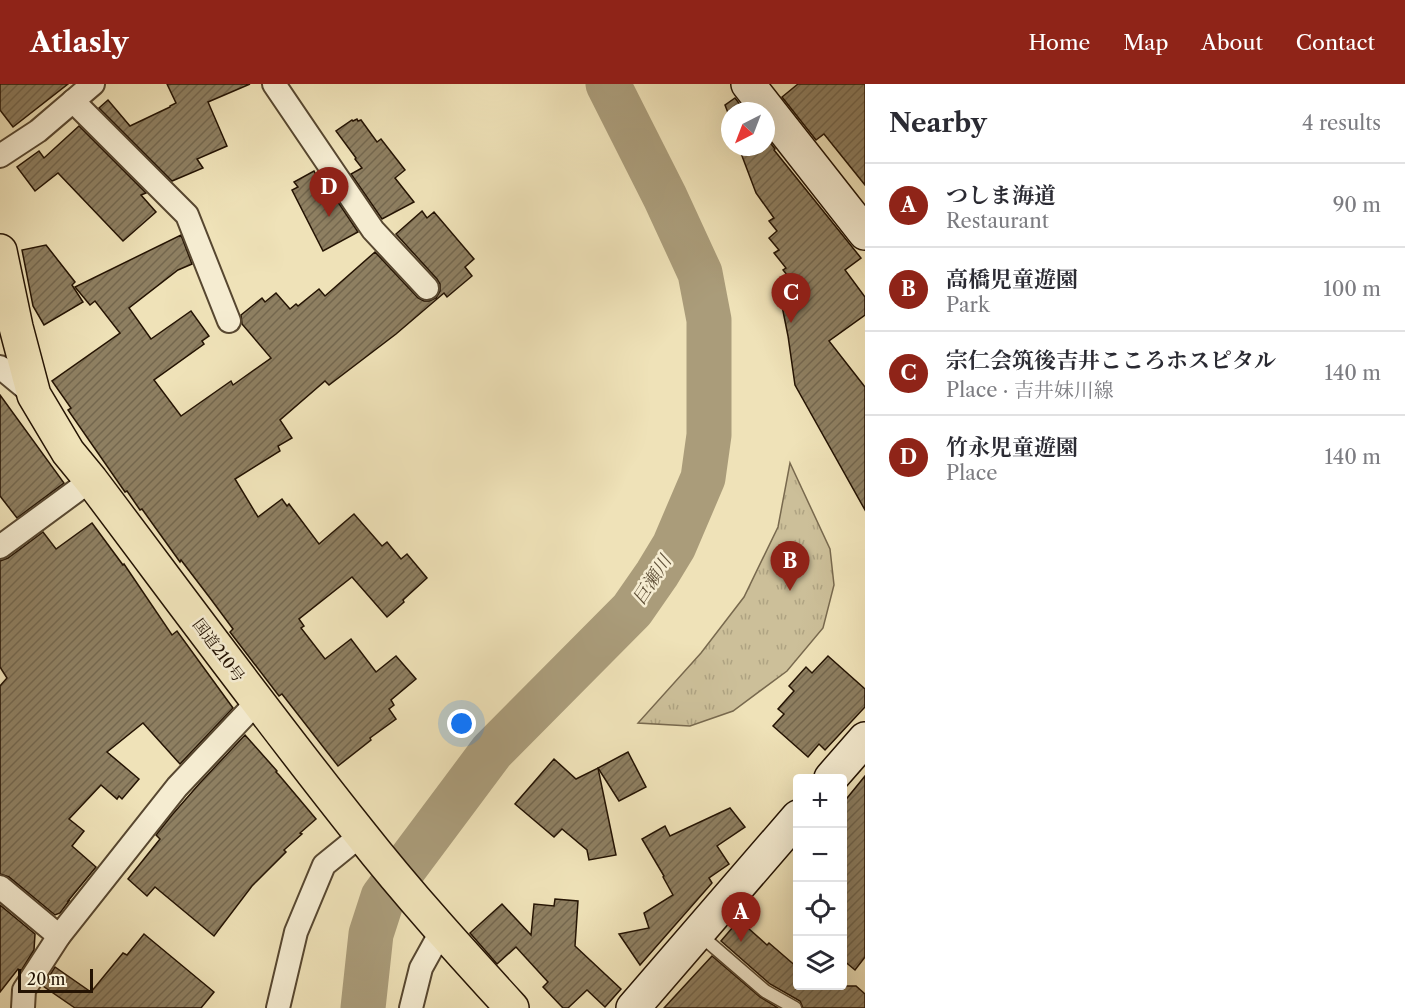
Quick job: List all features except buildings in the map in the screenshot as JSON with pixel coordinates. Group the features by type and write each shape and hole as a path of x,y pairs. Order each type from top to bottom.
{"highway":[{"name":"国道210号","path":"0,251 16,327 34,395 68,452 361,835 437,925 512,1008"}],"street":[{"path":"0,156 38,131 93,84"},
{"path":"274,84 373,230 427,288"},
{"path":"748,84 865,232"},
{"path":"73,101 187,215 229,321"},
{"path":"0,367 34,395"},
{"path":"0,547 91,480"},
{"path":"23,1008 24,990 59,936 177,788 258,701"},
{"path":"834,774 865,739"},
{"path":"633,1008 793,823"},
{"path":"278,1008 296,932 324,865 361,835"},
{"path":"0,887 59,936"},
{"path":"411,1008 421,968 437,925"}],"lane":[{"path":"698,933 765,991 795,1008"}],"green space":[{"path":"790,463 830,549 834,585 823,628 787,671 733,711 690,726 638,723 701,653 744,597 778,527"}],"waterway":[{"name":"巨瀬川","path":"363,1008 371,934 383,897 492,751 632,610 674,546 703,478 709,435 709,320 700,273 608,84"}],"place":[{"name":"竹永児童遊園","path":"329,217"},
{"name":"宗仁会筑後吉井こころホスピタル","path":"791,323"},
{"name":"高橋児童遊園","path":"790,591"},
{"name":"つしま海道","path":"741,942"}]}
